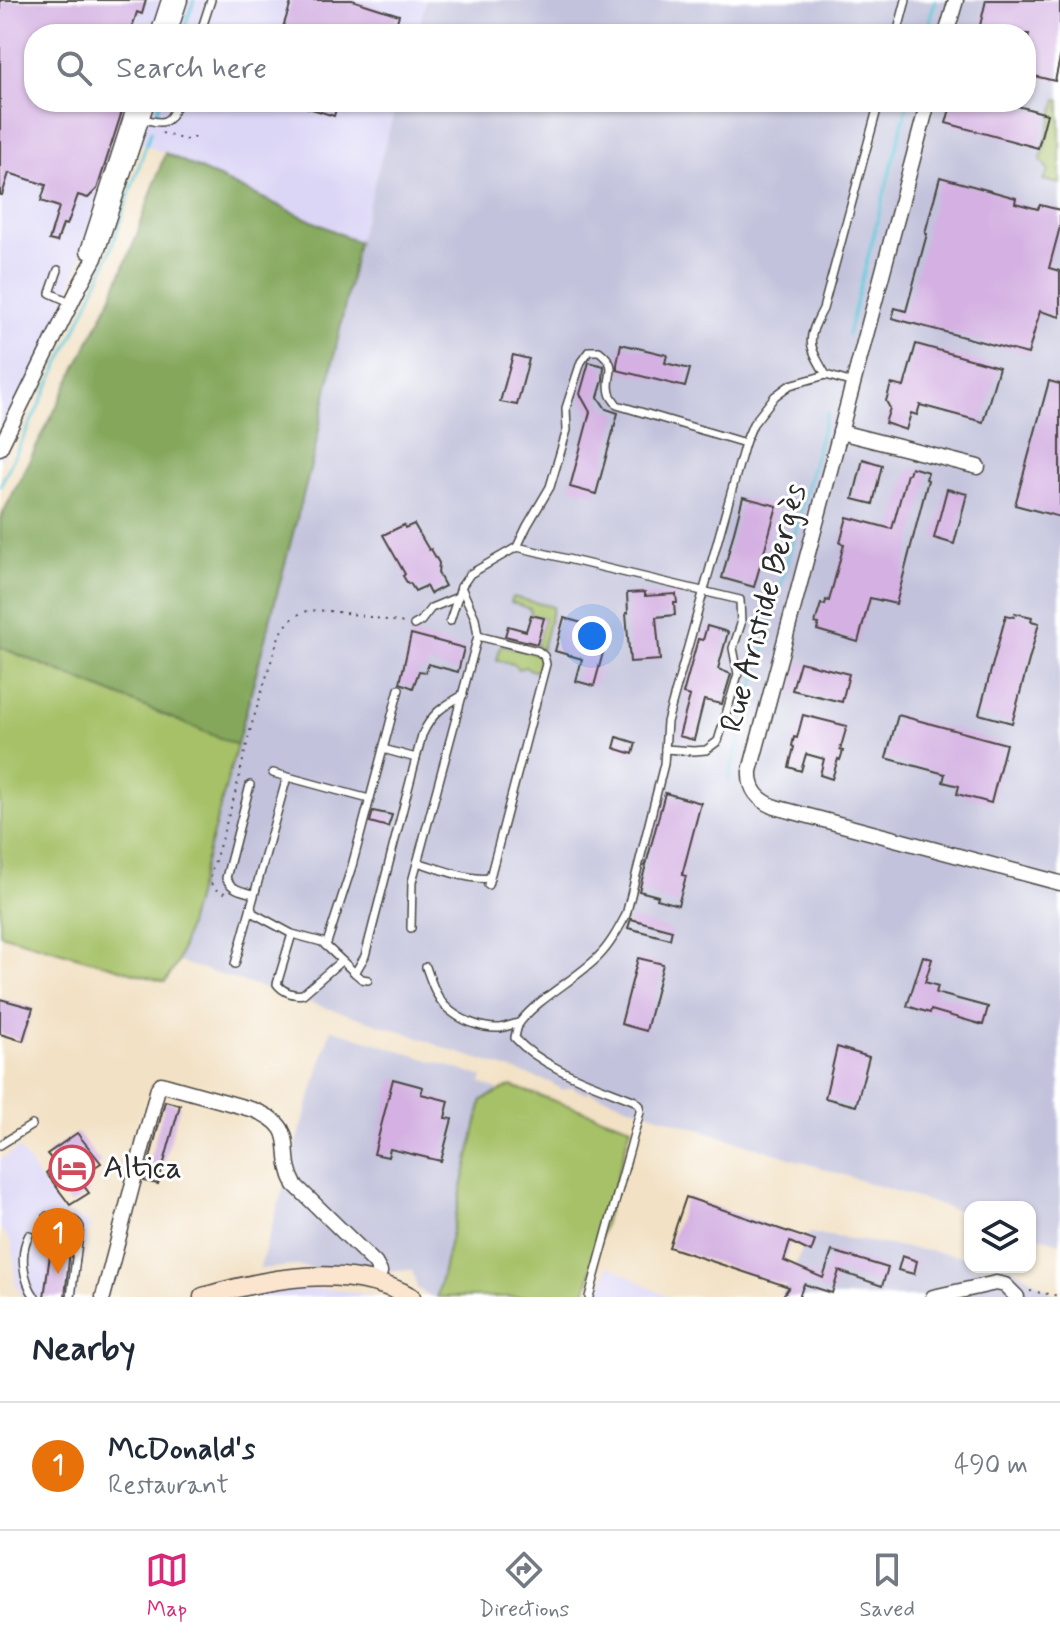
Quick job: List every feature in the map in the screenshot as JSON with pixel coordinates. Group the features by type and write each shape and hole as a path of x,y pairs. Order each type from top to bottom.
{"main road":[{"path":"203,1297 249,1284 289,1278 358,1278 411,1297"}],"street":[{"path":"161,24 169,0"},
{"path":"172,24 180,0"},
{"path":"949,24 956,0"},
{"path":"0,448 95,258 137,112"},
{"name":"Rue Aristide Bergès","path":"925,112 750,771 750,782 758,798 775,807 1060,883"},
{"path":"840,432 978,467"},
{"path":"103,1297 161,1084 254,1110 276,1121 287,1141 289,1175 295,1185 375,1263 380,1272 376,1283"},
{"path":"933,1297 996,1283 1005,1285 1015,1295"}],"lane":[{"path":"203,24 211,0"},
{"path":"900,24 906,0"},
{"path":"139,112 161,123 166,122 173,112"},
{"path":"826,375 813,353 810,341 812,328 823,309 876,112"},
{"path":"58,270 50,293 72,303"},
{"path":"517,547 550,487 567,430 566,408 581,362 589,351 599,351 612,367 610,393 617,405 745,443"},
{"path":"426,967 446,1007 469,1022 500,1028 519,1023 581,973 615,935 626,915 664,764 667,722 745,443 753,424 775,396 790,385 826,375 853,383"},
{"path":"450,621 461,587 470,574 517,547 740,600 741,624 733,648 738,674 718,741 706,750 665,749"},
{"path":"411,928 411,896 417,862 478,636 475,618 461,587"},
{"path":"414,625 431,608 458,597"},
{"path":"417,862 489,882 546,664 544,656 538,651 478,636"},
{"path":"326,946 352,866 399,689"},
{"path":"355,973 365,956 422,735 429,720 441,708 463,695"},
{"path":"383,749 416,758"},
{"path":"273,773 369,799"},
{"path":"235,964 287,777"},
{"path":"250,785 226,878 236,889 254,894"},
{"path":"251,907 253,913 292,934 322,942 362,979 368,980"},
{"path":"292,934 277,984 285,991 303,994 341,961"},
{"path":"519,1023 515,1038 525,1049 558,1069 635,1101 640,1106 589,1297"},
{"path":"0,1145 32,1125"},
{"path":"47,1216 76,1221 80,1227 71,1297"},
{"path":"29,1235 23,1245 25,1274 35,1297"}],"path":[{"path":"163,133 185,140 199,135"},
{"path":"236,889 220,893 210,881 211,874 251,727 284,627 294,617 320,610 414,625"},
{"path":"1015,1295 1021,1289 1060,1296"}],"shaded area":[{"path":"0,0 426,0 420,24 24,24 24,112 394,112 358,242 124,135 64,306 0,463"},
{"path":"426,0 1060,0 1060,1243 1036,1236 1036,1201 964,1201 964,1213 587,1091 586,1094 572,1087 562,1090 550,1082 404,1032 179,962 313,458 358,242 394,112 1036,112 1036,24 420,24"},
{"path":"331,1029 483,1077 481,1083 498,1090 482,1101 437,1297 430,1297 417,1288 412,1270 387,1271 375,1263 370,1272 348,1267 259,1269"},
{"path":"19,1148 60,1210 91,1224 75,1297 23,1297 15,1283 12,1244 0,1228 0,1160"},
{"path":"809,1233 964,1256 964,1273 1021,1273 1060,1297 781,1297"},
{"path":"608,1265 668,1297 598,1297"},
{"path":"294,1289 334,1289 377,1297 250,1297"}],"green space":[{"path":"1057,99 1060,100 1060,184 1043,180 1049,171 1041,160"},
{"path":"165,153 358,242 313,458 237,745 0,647 0,519 109,302 134,243"},
{"path":"513,597 553,607 542,649 536,648 544,618 531,615 530,609 511,602"},
{"path":"501,645 538,655 540,660 536,672 525,667 518,669 513,664 497,660"},
{"path":"0,647 237,745 178,962 165,982 0,934"},
{"path":"511,1086 631,1127 584,1297 437,1297 482,1100"}],"building":[{"path":"0,0 146,0 142,14 137,12 133,24 24,24 24,112 122,112 97,189 88,198 78,195 57,242 49,240 59,207 41,201 46,185 9,173 0,195"},
{"path":"292,0 352,0 399,15 396,24 284,24"},
{"path":"986,0 1060,0 1060,58 1055,81 1036,76 1036,24 980,24"},
{"path":"1036,111 1047,114 1038,148 946,123 949,112"},
{"path":"940,177 1016,198 1015,203 1060,210 1060,227 1049,268 1060,271 1060,317 1040,311 1028,354 892,318 895,308 906,311"},
{"path":"621,344 667,355 665,363 690,369 685,387 617,370"},
{"path":"916,344 999,367 983,422 920,405 917,415 911,413 906,430 885,423 890,408 886,401 891,384 904,387"},
{"path":"513,355 529,359 517,405 500,402"},
{"path":"589,362 604,366 598,397 606,409 618,413 596,494 570,487 590,412 580,394"},
{"path":"1049,381 1060,384 1060,517 1015,505"},
{"path":"863,459 882,465 873,504 853,499"},
{"path":"911,467 928,472 928,480 896,604 870,598 858,642 817,630 819,624 815,623 821,604 829,601 844,544 840,543 847,517 892,529"},
{"path":"947,489 967,494 954,544 934,538"},
{"path":"743,497 777,506 754,587 722,578"},
{"path":"414,524 439,563 438,573 445,586 430,594 426,586 415,591 408,584 383,535 404,525 405,528"},
{"path":"645,592 645,596 676,594 675,615 656,617 660,660 630,662 627,593"},
{"path":"1015,613 1032,617 1031,621 1039,623 1012,723 979,714 1006,615 1014,617"},
{"path":"531,615 544,618 537,644 505,636 508,626 526,631"},
{"path":"564,618 582,623 577,642 604,649 594,686 576,681 582,659 555,651"},
{"path":"707,626 728,632 718,669 731,674 722,704 704,700 694,740 679,736 690,696 683,694 698,639 703,640"},
{"path":"411,634 464,648 458,672 428,664 426,672 419,671 413,688 400,683"},
{"path":"800,662 849,674 842,702 792,690"},
{"path":"803,715 847,726 840,750 843,751 832,779 820,775 824,759 806,754 801,771 789,767 794,737 797,738"},
{"path":"898,715 1006,744 991,803 957,794 959,786 943,782 945,774 886,758"},
{"path":"617,737 636,743 633,754 614,748"},
{"path":"665,793 701,803 682,875 686,876 678,905 639,891"},
{"path":"373,811 392,815 388,827 370,822"},
{"path":"631,919 672,930 670,939 628,928"},
{"path":"923,956 932,959 925,982 938,986 936,993 988,1007 983,1025 907,1006"},
{"path":"638,958 663,964 646,1031 621,1024"},
{"path":"0,999 33,1008 23,1041 0,1034"},
{"path":"837,1047 869,1057 856,1106 825,1098"},
{"path":"393,1079 423,1087 421,1094 449,1101 445,1118 452,1119 441,1161 390,1149 388,1157 374,1154"},
{"path":"165,1101 180,1105 158,1184 144,1181"},
{"name":"Altica","path":"77,1133 101,1163 78,1178 89,1193 70,1205 46,1173 56,1164 47,1154"},
{"path":"686,1197 815,1241 811,1252 790,1242 784,1261 823,1278 832,1251 888,1268 882,1286 839,1271 832,1293 804,1284 799,1297 782,1297 789,1287 669,1247"},
{"path":"51,1248 70,1250 65,1297 44,1297"},
{"path":"902,1256 917,1261 914,1274 898,1270"}],"waterway":[{"path":"186,24 194,0"},
{"path":"929,24 935,0"},
{"path":"848,334 905,112"},
{"path":"0,486 106,263 151,131"},
{"path":"729,779 827,413"}],"place":[{"name":"Altica","path":"72,1168"},
{"name":"McDonald's","path":"58,1274"}]}
